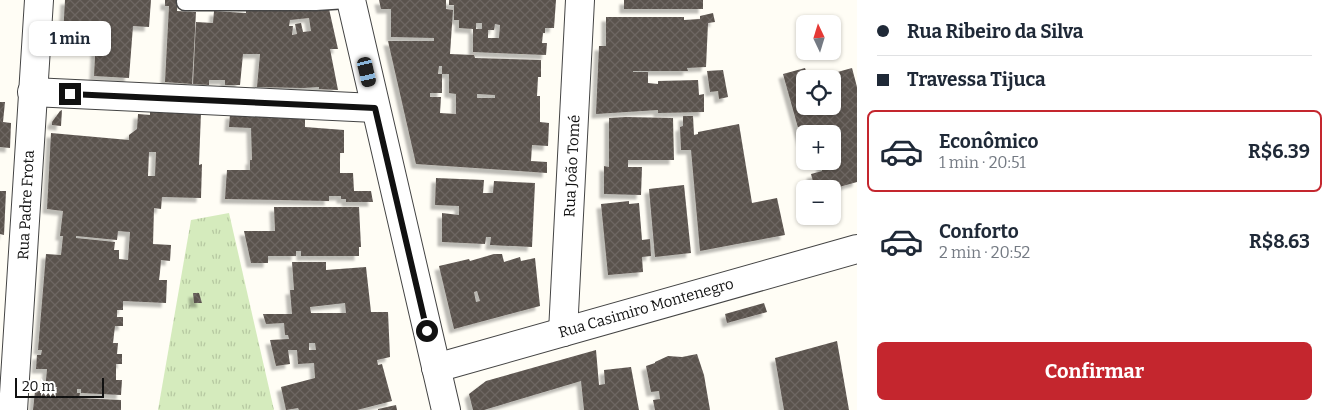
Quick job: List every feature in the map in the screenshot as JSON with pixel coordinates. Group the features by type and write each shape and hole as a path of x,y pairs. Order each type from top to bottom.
{"street":[{"name":"Rua Padre Frota","path":"13,410 9,354 39,0"},
{"path":"351,0 446,410"},
{"name":"Rua João Tomé","path":"563,332 580,0"},
{"path":"32,92 375,108"},
{"name":"Rua Casimiro Montenegro","path":"436,368 857,250"}],"lane":[{"path":"184,2 316,2 347,0"}],"green space":[{"path":"229,213 274,410 158,410 191,220"}],"building":[{"path":"65,0 151,0 149,27 133,26 129,78 94,76 96,37 63,35"},
{"path":"165,0 178,0 177,11 196,12 192,84 165,82 169,6 165,6"},
{"path":"379,0 446,0 446,9 453,10 450,54 474,55 475,58 541,60 541,77 538,77 537,96 540,96 540,122 549,123 548,146 532,145 531,161 547,162 547,173 416,164 388,41 434,41 434,38 391,37 391,9 381,9","holes":["439,66 442,66 442,74 438,74","442,74 449,74 449,93 456,94 456,114 440,113 441,97 430,97 430,93 442,93","477,94 495,95 495,98 477,98"]},
{"path":"449,0 556,0 554,28 545,28 545,33 543,33 542,43 547,43 546,55 473,52 473,29 459,28 459,20 454,20 454,5 449,5","holes":["476,23 482,23 482,29 476,29","495,24 500,25 499,38 488,38 488,30 494,30"]},
{"path":"624,0 703,0 703,9 624,9"},
{"path":"329,9 338,49 330,49 338,90 319,89 319,87 257,87 260,54 243,54 240,85 225,85 225,80 209,80 209,85 193,84 196,22 213,23 214,11 246,13 246,10","holes":["309,18 311,31 303,32 301,23 295,24 297,34 292,35 293,26 289,26 290,20"]},
{"path":"713,13 715,22 708,23 706,67 687,68 688,71 633,71 648,72 648,83 658,84 658,81 698,80 699,95 704,94 704,112 658,113 658,110 596,114 599,46 606,46 606,17 684,17 684,20 700,19 700,16"},
{"path":"852,68 857,87 857,182 841,186 841,180 813,180 811,174 822,170 841,170 841,125 797,125 783,74 796,70 796,115 841,115 841,71"},
{"path":"723,70 728,97 719,99 718,91 710,92 707,71"},
{"path":"0,102 5,102 3,122 11,123 10,148 0,147"},
{"path":"62,110 61,126 52,125 52,122"},
{"path":"150,111 201,112 199,165 202,164 201,198 162,197 161,209 154,208 153,244 171,245 170,261 161,260 159,280 167,280 166,303 123,301 123,310 117,310 117,317 123,317 123,326 115,326 113,343 118,343 117,354 122,354 122,364 116,364 116,380 122,380 121,395 81,393 81,389 77,389 77,393 80,393 79,398 121,400 121,410 33,410 35,391 45,391 47,369 36,369 37,355 41,355 42,350 38,350 46,254 61,255 63,236 60,236 63,211 47,209 51,133 129,140 129,135 137,129 138,114 150,115","holes":["149,152 156,152 155,176 148,176","118,231 130,232 128,260 119,259 119,250 114,250 115,242 76,238 76,236 117,240"]},
{"path":"230,114 305,116 305,127 344,130 344,153 340,153 340,173 353,173 354,191 371,191 373,202 346,202 346,199 341,199 341,196 329,196 329,201 225,199 227,170 250,170 250,160 252,160 251,128 229,127"},
{"path":"683,116 693,116 694,135 698,134 698,132 739,124 752,203 777,198 785,235 700,251 691,150 681,150 680,127 683,126"},
{"path":"609,118 673,118 674,160 628,160 628,167 642,167 641,195 604,194 604,166 609,167"},
{"path":"436,178 484,180 483,193 493,193 494,181 535,183 532,247 490,245 491,237 486,237 485,244 442,242 442,213 459,215 459,206 435,205"},
{"path":"684,185 691,253 655,257 649,189"},
{"path":"0,191 6,191 4,235 0,234"},
{"path":"629,201 629,204 639,203 642,240 650,239 651,256 642,257 643,272 608,275 601,204"},
{"path":"274,207 359,207 361,247 359,247 359,256 301,256 301,251 296,251 296,256 268,256 268,263 251,263 244,231 275,231"},
{"path":"494,254 502,254 504,262 520,257 521,261 535,258 540,306 454,329 439,266 469,259 470,261","holes":["477,291 480,301 476,302 474,292"]},
{"path":"292,262 326,262 326,270 366,267 371,312 388,312 390,357 377,360 378,365 382,364 392,401 357,410 299,410 298,408 286,410 281,387 315,378 314,363 298,364 297,350 288,350 290,364 276,366 270,340 289,339 288,335 285,335 284,323 266,324 263,314 292,314 290,290 294,290","holes":["345,303 346,313 311,313 310,307","309,343 315,343 316,350 309,350"]},
{"path":"193,293 199,293 202,303 194,303"},
{"path":"764,303 767,312 727,323 725,314"},
{"path":"837,341 849,410 784,410 775,358"},
{"path":"596,350 599,385 605,384 604,370 631,367 639,410 584,410 581,381 484,410 473,410 469,394 486,381"},
{"path":"697,354 704,375 710,410 655,410 653,400 660,399 659,391 651,392 646,366 668,356 682,357"},
{"path":"396,405 397,410 378,410 378,409"}],"route":[{"path":"70,94 375,108 427,331"}]}
